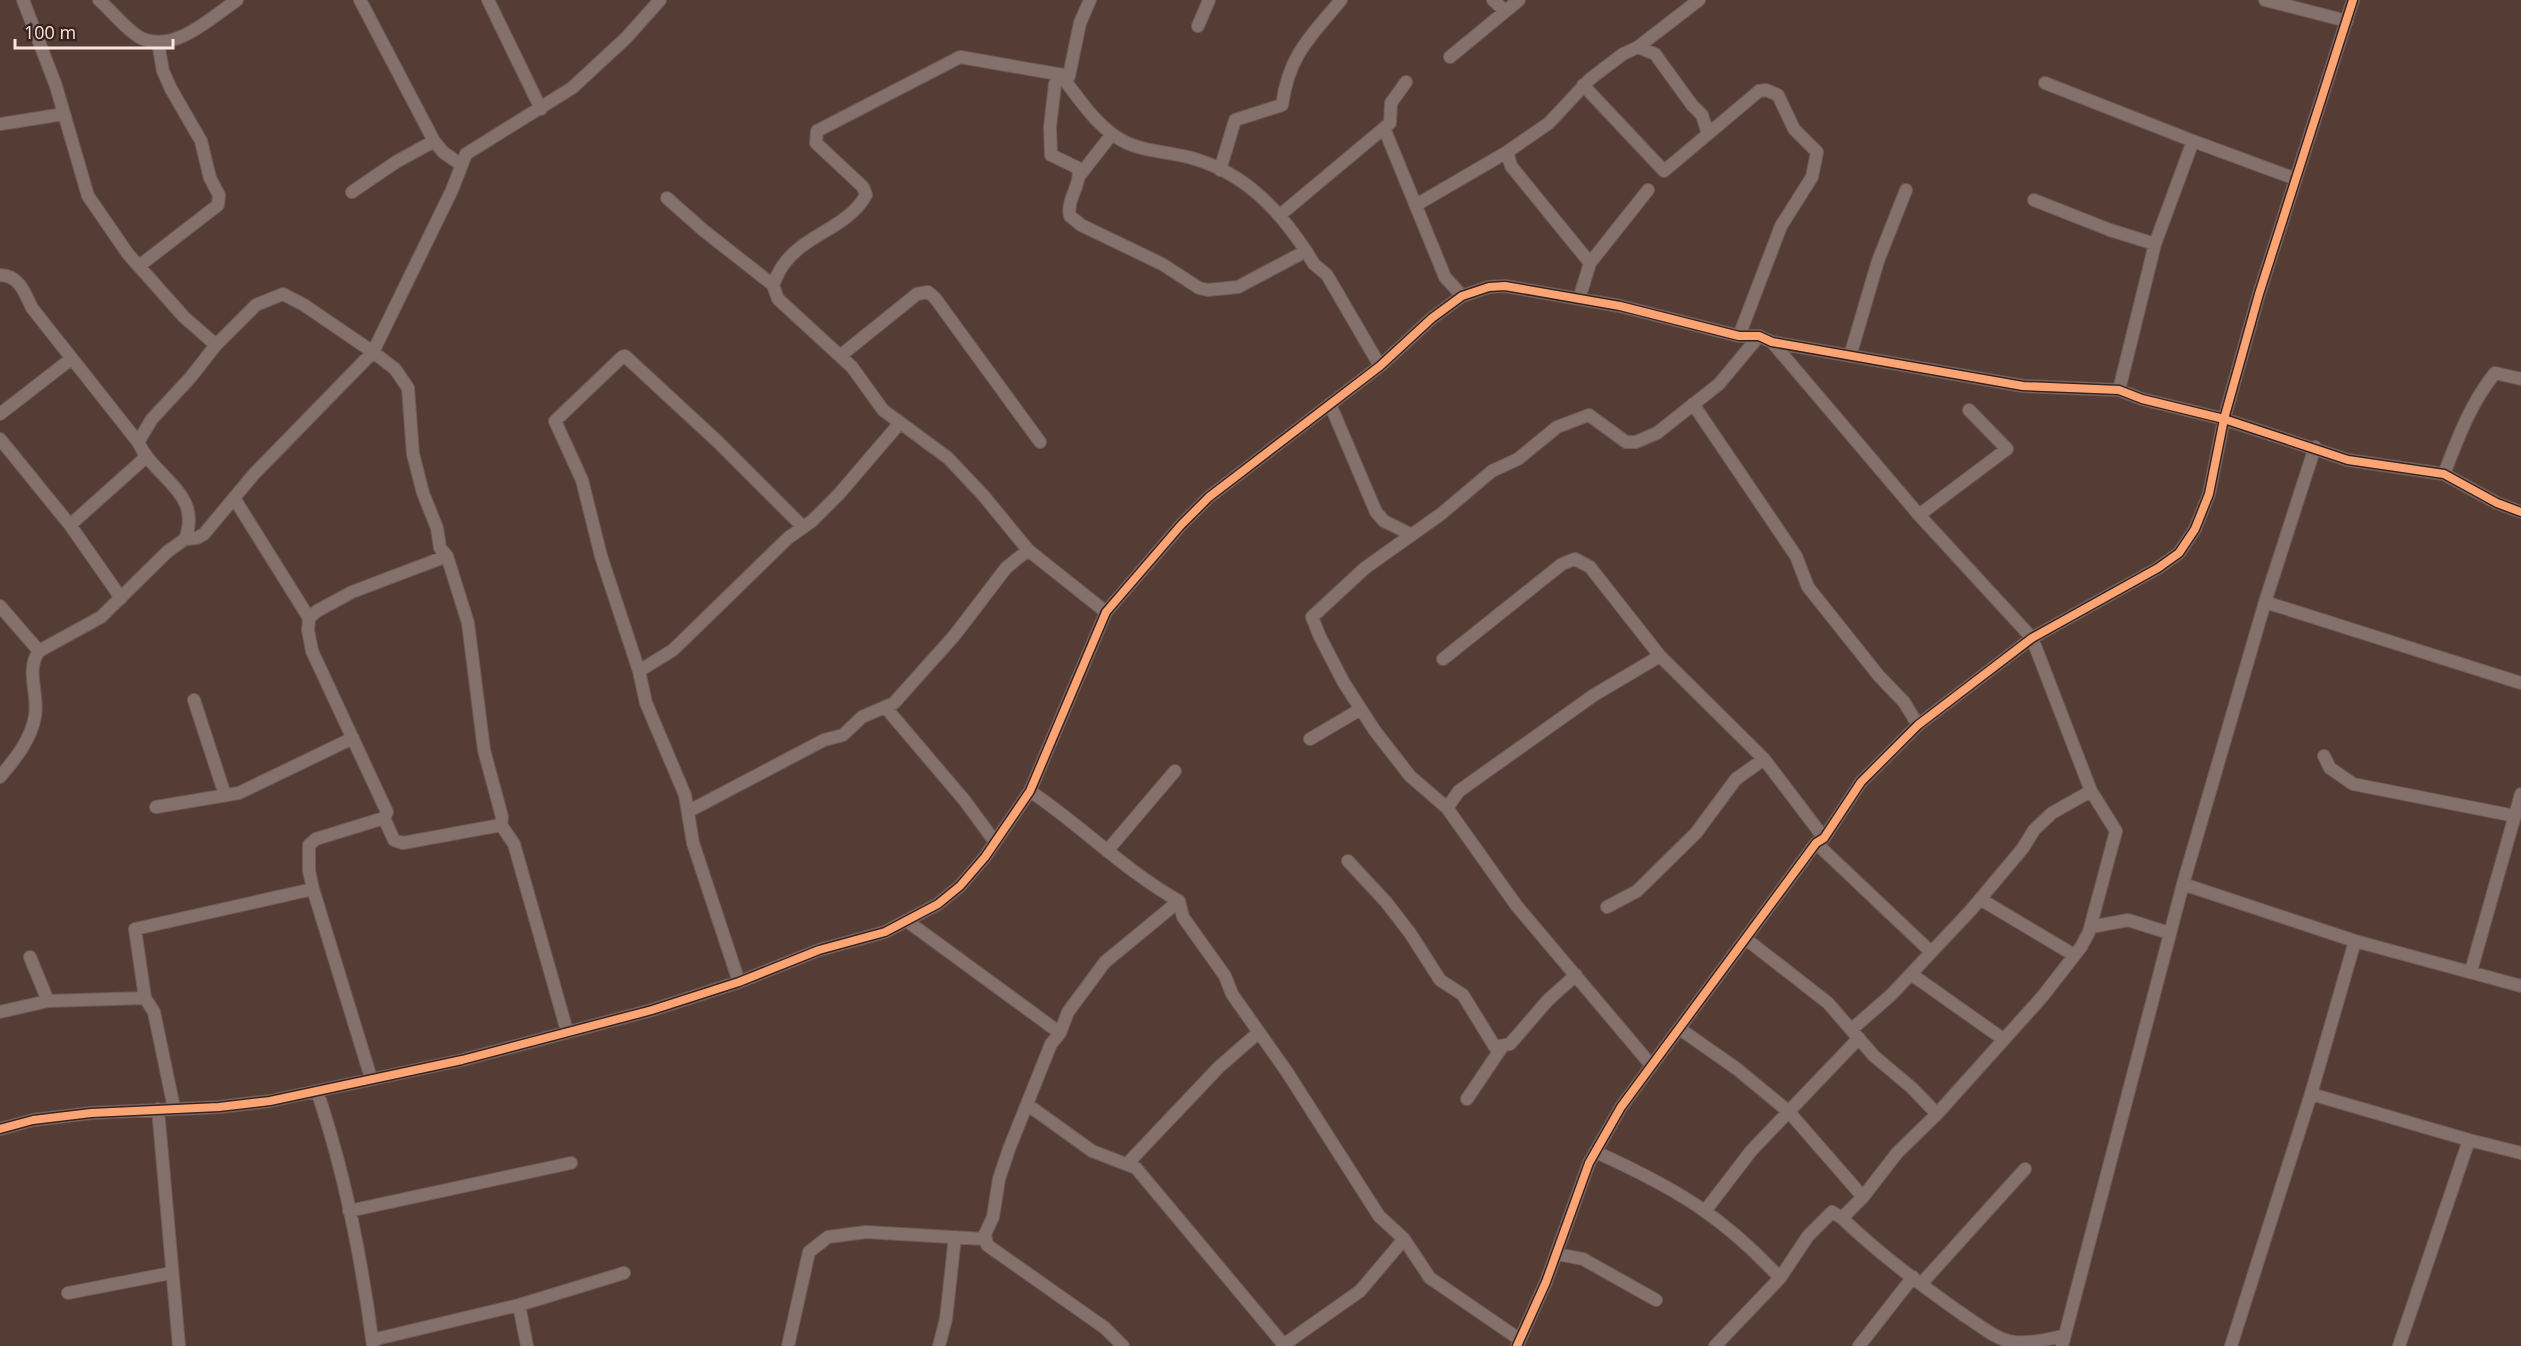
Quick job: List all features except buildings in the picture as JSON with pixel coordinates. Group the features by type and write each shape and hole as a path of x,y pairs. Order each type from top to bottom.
{"street":[{"path":"23,0 56,86 78,154 88,196 113,235 138,266 184,317 216,345"},
{"path":"99,0 140,37 158,43 171,40 192,30 237,0"},
{"path":"360,0 434,141 443,152 460,164"},
{"path":"185,539 197,538 204,534 234,498 373,352 452,190 465,154 572,88 626,38 660,0"},
{"path":"1066,77 1080,23 1090,0"},
{"path":"1198,26 1209,0"},
{"path":"1220,170 1235,120 1282,105 1285,82 1297,53 1341,0"},
{"path":"1493,0 1505,11"},
{"path":"1450,57 1519,0"},
{"path":"1416,205 1507,152 1549,123 1583,86 1623,54 1638,47 1699,0"},
{"path":"2265,0 2347,21"},
{"path":"1030,792 1065,815 1144,882 1179,901 1184,917 1225,976 1232,994 1378,1216 1404,1239 1430,1278 1518,1343 1557,1254 1589,1163 1621,1107 1820,841 1861,782 1918,725 2032,638 2158,568 2179,553 2195,530 2209,494 2224,419 2259,294 2353,0"},
{"path":"494,2 541,109"},
{"path":"138,266 218,205 219,195 210,178 201,141 167,80 158,43"},
{"path":"1638,47 1655,54 1692,105 1702,115 1708,134"},
{"path":"773,285 784,263 798,249 849,216 866,195 863,187 816,142 817,131 960,57 1066,77 1098,122 1125,142 1196,159 1220,170 1264,197 1280,215 1314,264 1327,275 1380,366"},
{"path":"1066,77 1058,79 1055,84 1050,127 1051,154 1078,168 1080,175"},
{"path":"1280,215 1390,123 1391,103 1406,82"},
{"path":"2045,83 2296,179"},
{"path":"1583,86 1664,171 1759,91 1766,90 1778,95 1794,129 1817,152 1812,177 1781,226 1739,336"},
{"path":"0,124 64,114"},
{"path":"1384,129 1445,277 1462,296"},
{"path":"1112,134 1080,175 1070,204 1070,216 1081,225 1171,268 1199,288 1208,290 1238,287 1306,251"},
{"path":"352,192 396,162 434,141"},
{"path":"2119,390 2155,244 2193,141"},
{"path":"1507,152 1511,166 1590,263"},
{"path":"1579,299 1590,263 1648,190"},
{"path":"1850,356 1878,261 1906,190"},
{"path":"667,198 773,285 778,299 840,356 883,410 948,458 1028,550 1106,612"},
{"path":"2034,200 2110,230 2155,244"},
{"path":"0,777 25,744 32,727 36,702 31,670 39,651 100,617 151,566 185,539 190,526 187,507 177,488 145,458 138,442 32,308 22,287 2,271"},
{"path":"0,1129 56,1117 243,1105 462,1060 652,1010 739,982 819,950 885,932 938,904 960,886 1030,792 1106,612 1181,525 1209,497 1380,366 1432,318 1462,296 1489,287 1505,286 1579,299 1739,336 1759,336 1772,342 2023,386 2119,390 2142,399 2224,419 2349,460 2444,474 2497,503 2521,512"},
{"path":"840,356 917,294 928,292 935,298 1040,442"},
{"path":"138,442 153,419 216,345 256,305 283,294 304,304 395,369 408,388 413,454 423,493 437,528 441,548 447,556 468,623 484,750 502,817 501,825 514,844 567,1031"},
{"path":"1651,1065 1516,905 1447,808 1410,776 1361,709 1320,636 1312,617 1365,568 1441,514 1492,471 1518,459 1557,427 1588,415 1626,442 1635,442 1657,433 1719,384 1759,336"},
{"path":"1772,342 1920,515 2032,638 2091,791 2116,831 2091,927 2074,955 2042,997 1937,1114 1897,1153 1863,1197 1842,1218"},
{"path":"739,982 693,843 685,795 646,703 639,671 601,556 582,480 570,449 555,424 556,418 622,357 628,358 710,434 803,527"},
{"path":"0,414 71,359"},
{"path":"2444,474 2464,420 2495,373 2521,379"},
{"path":"1330,404 1376,512 1384,521 1410,534"},
{"path":"1694,404 1796,556 1808,587 1879,676 1904,702 1918,725"},
{"path":"1920,515 2007,449 1969,410"},
{"path":"639,671 673,650 766,558 839,494 899,424"},
{"path":"0,439 70,525 121,598"},
{"path":"1715,1346 1780,1278 1808,1236 1832,1212 1842,1218 1866,1242 1984,1329 2007,1341 2063,1341 2169,933 2265,602 2315,447"},
{"path":"70,525 145,458"},
{"path":"234,498 309,618 308,630 312,651 385,807 384,818 394,840 402,843 501,825"},
{"path":"689,812 824,740 843,735 862,717 894,703 954,636 1006,568 1028,550"},
{"path":"309,618 323,607 352,592 447,556"},
{"path":"1443,659 1562,564 1575,559 1590,567 1660,656 1764,759 1820,841 1931,952"},
{"path":"2265,602 2521,683"},
{"path":"0,606 39,651"},
{"path":"1447,808 1459,791 1593,695 1660,656"},
{"path":"194,700 225,795"},
{"path":"886,708 965,801 995,842"},
{"path":"1310,739 1361,709"},
{"path":"156,807 249,789 353,738"},
{"path":"2324,756 2330,768 2353,784 2515,816"},
{"path":"1607,907 1636,891 1696,833 1736,779 1764,759"},
{"path":"1107,851 1175,771"},
{"path":"1705,1210 1751,1151 1789,1112 1872,1013 1980,899 2040,824 2052,813 2091,791"},
{"path":"2471,971 2521,794"},
{"path":"371,1078 313,889 309,871 309,845 316,839 384,818"},
{"path":"1348,861 1392,910 1440,980 1463,995 1495,1047 1510,1044 1548,1000 1576,975"},
{"path":"2183,884 2355,941 2521,986"},
{"path":"174,1108 154,1012 145,998 135,929 313,889"},
{"path":"1980,899 2074,955"},
{"path":"1123,1346 1105,1329 987,1245 984,1239 993,1217 1005,1159 1051,1044 1060,1033 1068,1012 1105,962 1179,901"},
{"path":"2091,927 2128,920 2169,933"},
{"path":"907,921 1060,1033"},
{"path":"1746,939 1828,1003 1874,1056 1912,1088 1937,1114"},
{"path":"2232,1346 2311,1094 2355,941"},
{"path":"30,957 48,1001"},
{"path":"1911,974 2003,1039"},
{"path":"0,1012 48,1001 145,998"},
{"path":"1680,1029 1737,1070 1789,1112 1863,1197"},
{"path":"1127,1164 1219,1068 1259,1032"},
{"path":"1467,1099 1502,1047"},
{"path":"317,1091 332,1136 349,1211 373,1343 519,1305 624,1274"},
{"path":"2311,1094 2521,1153"},
{"path":"1028,1105 1092,1151 1136,1168 1283,1345 1360,1291 1404,1239"},
{"path":"158,1109 179,1346"},
{"path":"2399,1346 2469,1140"},
{"path":"1596,1152 1673,1189 1705,1210 1754,1250 1780,1278"},
{"path":"349,1211 571,1163"},
{"path":"1859,1346 1917,1281 2025,1169"},
{"path":"788,1346 808,1252 828,1237 866,1232 984,1239"},
{"path":"939,1346 946,1319 955,1237"},
{"path":"1557,1254 1583,1259 1656,1300"},
{"path":"68,1293 171,1274"},
{"path":"519,1305 526,1346"}],"cycle path":[{"path":"1517,1346 1546,1282 1589,1163 1621,1107 1816,843 1824,838 1861,782 1918,725 2032,638 2158,568 2179,553 2195,529 2209,494 2224,419 2259,294 2353,0"},
{"path":"0,1129 33,1120 91,1113 219,1107 270,1101 462,1060 652,1010 739,982 819,950 885,932 938,904 960,886 985,857 1030,791 1106,612 1181,525 1209,497 1380,366 1432,318 1462,296 1489,287 1505,286 1620,306 1739,336 1759,336 1772,342 2023,386 2119,390 2142,399 2224,419 2348,460 2444,474 2497,503 2521,512"}]}
